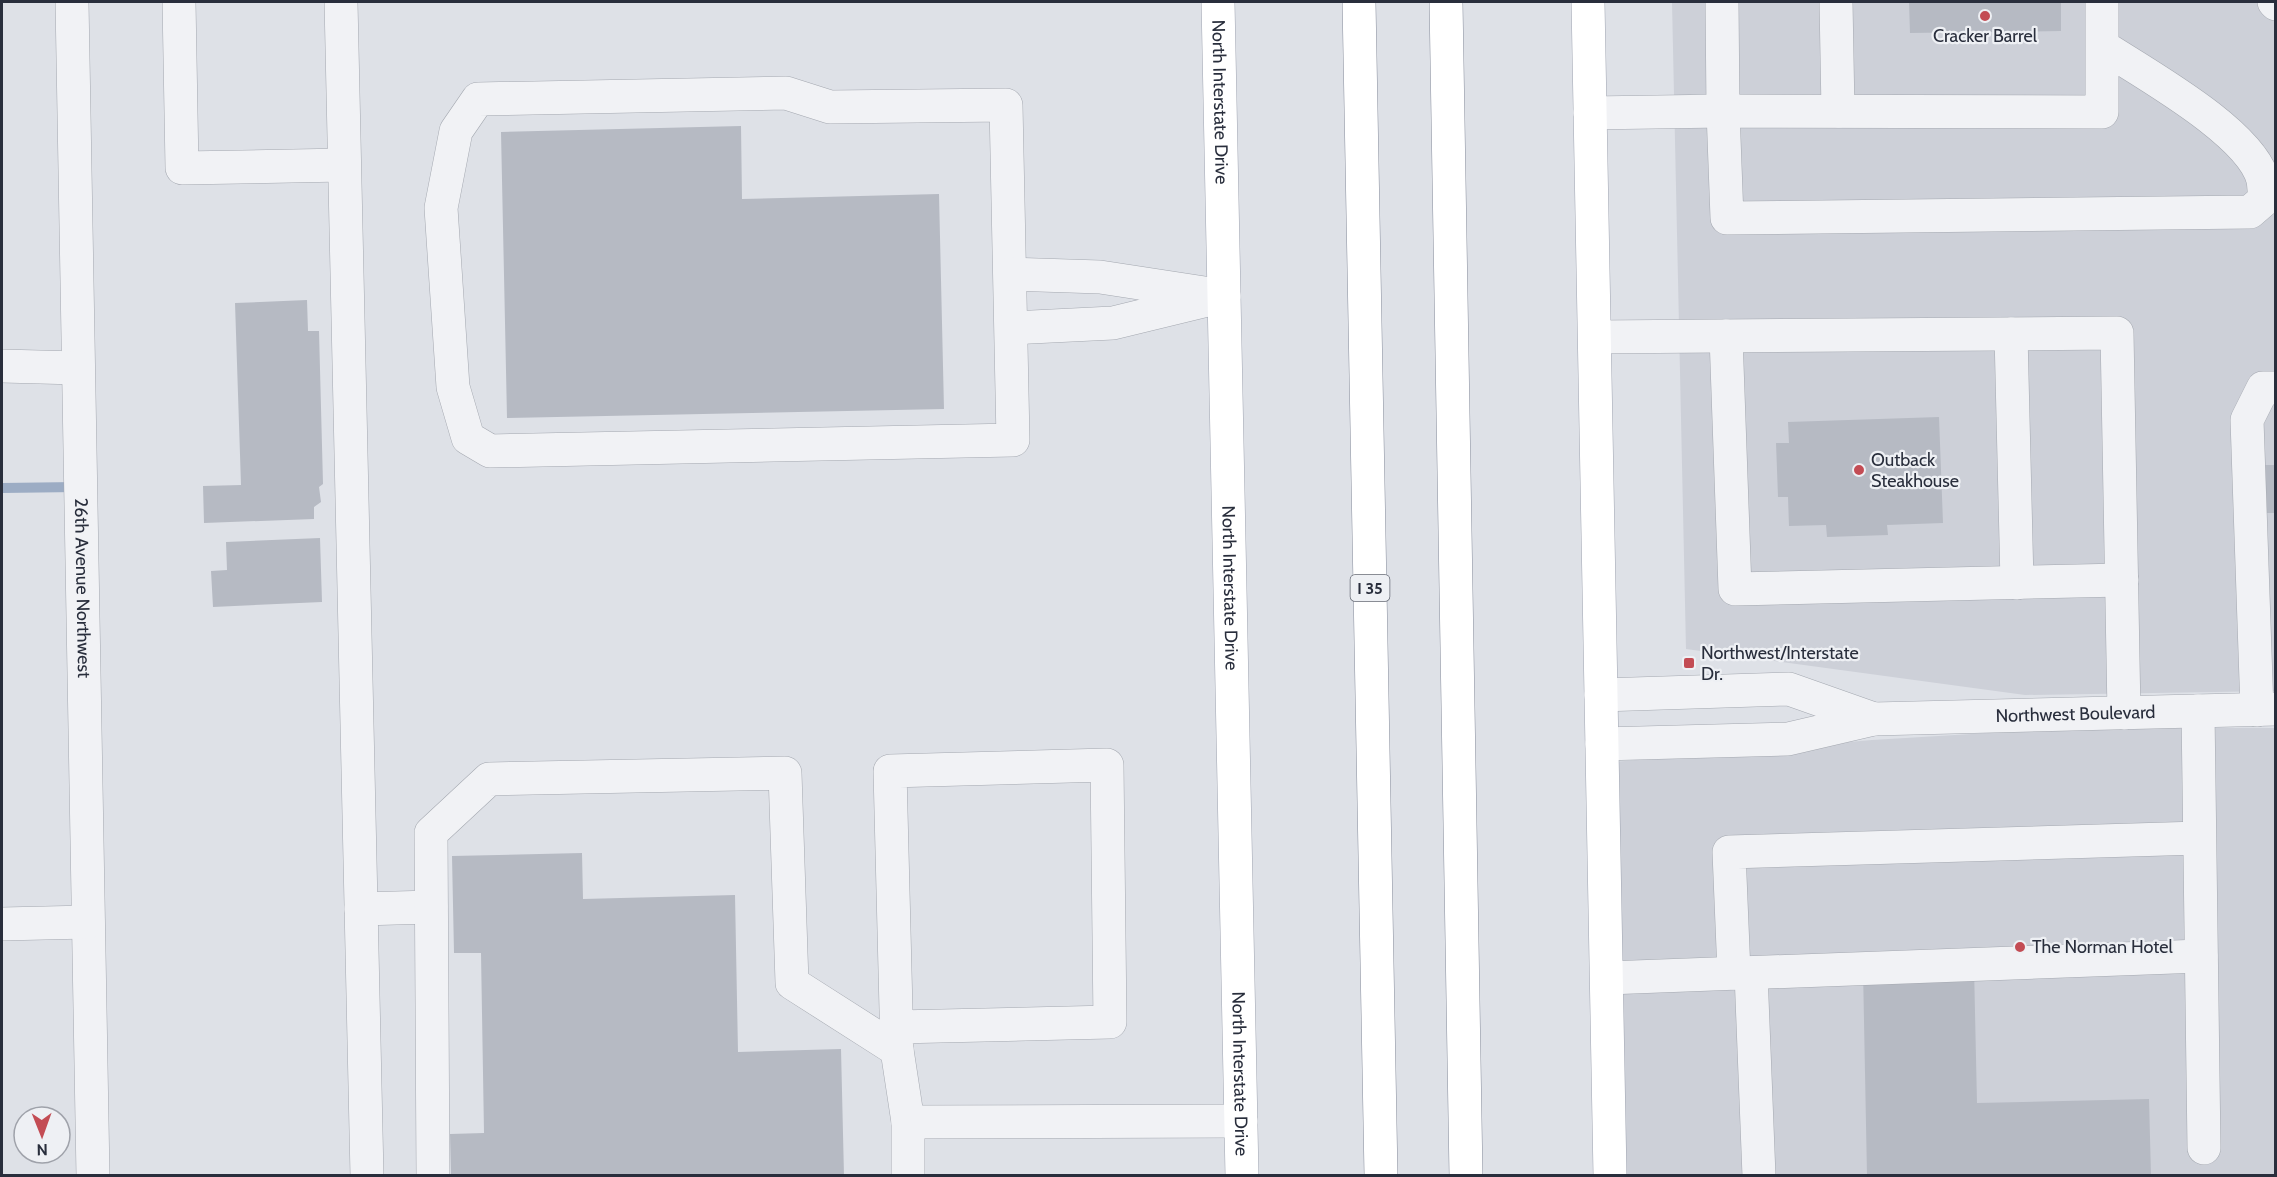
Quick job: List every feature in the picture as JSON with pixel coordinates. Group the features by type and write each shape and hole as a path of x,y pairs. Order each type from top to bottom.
{"main road":[{"name":"North Interstate Drive","path":"1218,2 1242,1176"},
{"name":"I 35","path":"1359,2 1381,1176"},
{"path":"1446,2 1466,1176"},
{"path":"1588,2 1610,1176"}],"street":[{"name":"26th Avenue Northwest","path":"72,2 93,1176"},
{"path":"179,2 182,168 344,165"},
{"path":"341,2 367,1176"},
{"path":"1722,2 1727,218 2250,212 2265,199 2263,179 2246,151 2210,116 2102,46"},
{"path":"1836,2 1838,111"},
{"path":"1590,113 2102,111 2102,2"},
{"path":"786,93 830,106 1006,105 1011,274 1014,440 490,451 468,438 453,387 441,208 456,131 478,99 786,93"},
{"path":"1011,274 1100,277 1224,296"},
{"path":"1012,328 1113,322 1224,296"},
{"path":"1595,337 2117,333 2124,713"},
{"path":"2011,334 2017,583"},
{"path":"1725,336 1735,589 2122,580"},
{"path":"2,366 78,368"},
{"path":"2266,709 2264,580 2247,420 2263,388 2276,388"},
{"name":"Northwest Boulevard","path":"1602,695 1789,689 1874,719"},
{"name":"Northwest Boulevard","path":"1602,744 1788,740 1874,719 2266,709"},
{"path":"2198,711 2204,1148"},
{"path":"433,1176 431,833 489,779 785,773 792,983 897,1038 1110,1022 1107,765 891,771 897,1038 909,1122 908,1176"},
{"path":"1759,1176 1729,852 2199,838"},
{"path":"361,909 431,907"},
{"path":"2,924 88,922"},
{"path":"1607,978 2201,956"},
{"path":"909,1122 1241,1121"}],"shaded area":[{"path":"1672,2 2275,2 2275,691 2025,695 1686,649"},
{"path":"2088,727 2275,728 2275,1175 1622,1175 1613,762 1872,740"}],"building":[{"name":"Cracker Barrel","path":"1909,2 2061,2 2061,31 1910,33"},
{"path":"741,126 742,199 939,194 944,409 507,418 501,132"},
{"path":"307,300 308,331 319,331 323,484 319,487 321,502 314,507 314,519 204,523 203,486 241,485 235,303"},
{"name":"Outback Steakhouse","path":"1939,417 1943,523 1887,525 1888,535 1827,537 1826,525 1789,526 1788,497 1778,497 1776,443 1789,443 1788,422"},
{"path":"2265,465 2276,465 2276,513 2267,513"},
{"path":"320,538 322,602 213,607 211,571 227,570 226,542"},
{"path":"582,853 583,899 735,895 738,1052 841,1049 844,1176 451,1176 450,1134 484,1133 481,953 454,953 452,856"},
{"path":"1974,967 1977,1103 2149,1099 2151,1176 1867,1176 1863,969"}],"waterway":[{"path":"2,488 77,487"}],"place":[{"name":"Cracker Barrel","path":"1985,16"},
{"name":"Outback Steakhouse","path":"1859,470"},
{"name":"Northwest/Interstate Dr.","path":"1689,663"},
{"name":"The Norman Hotel","path":"2020,947"}]}
